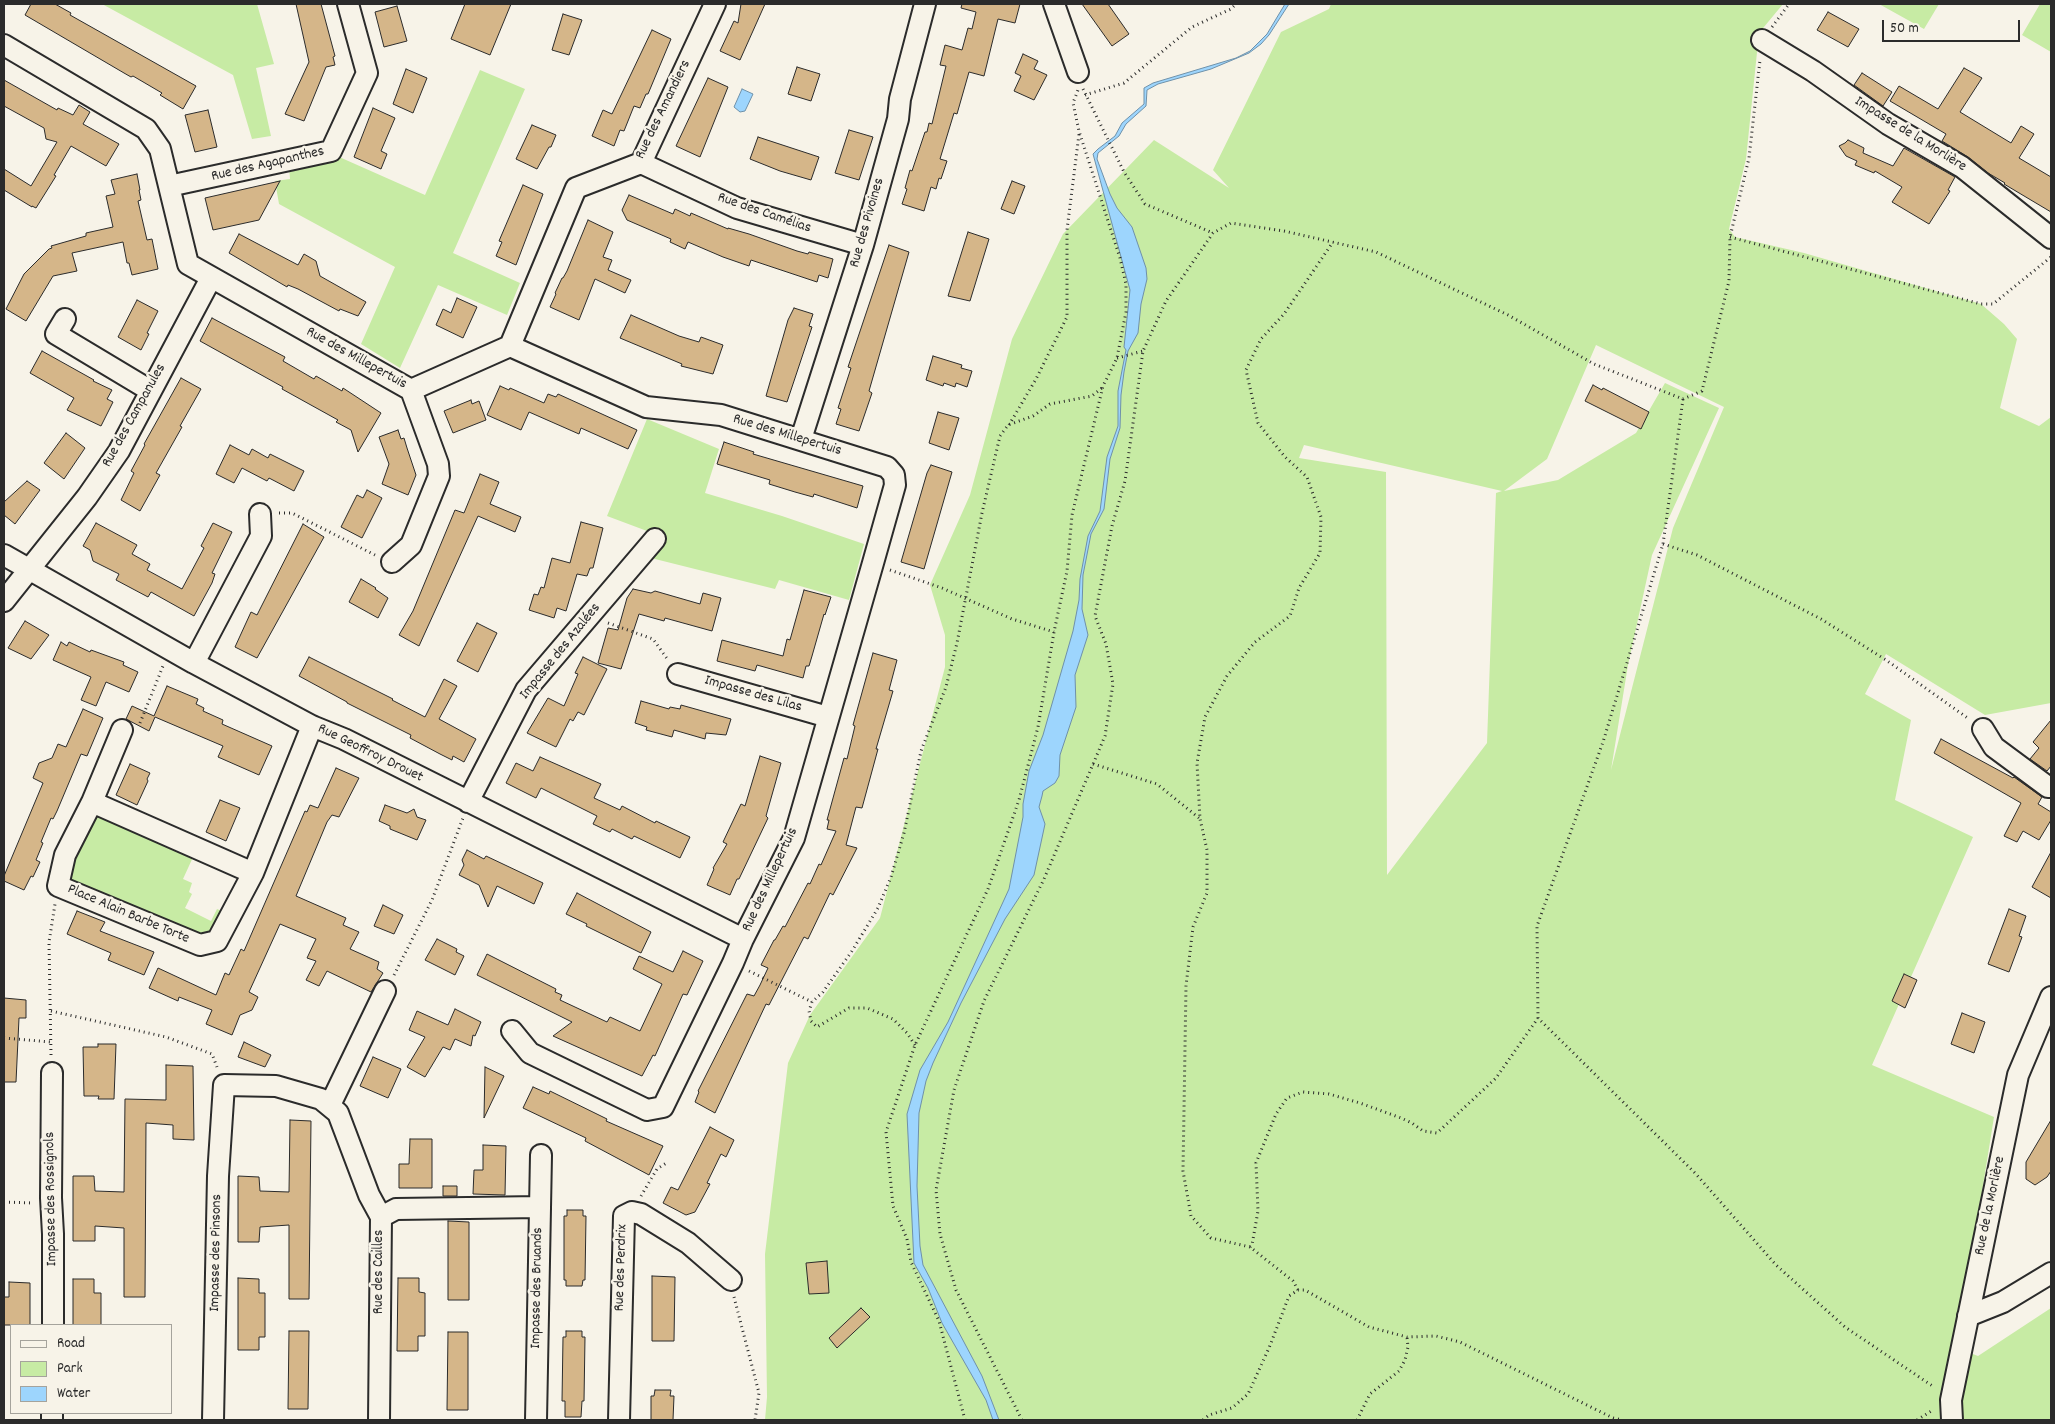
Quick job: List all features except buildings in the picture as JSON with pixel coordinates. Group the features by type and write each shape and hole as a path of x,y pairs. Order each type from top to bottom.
{"street":[{"name":"Rue des Agapanthes","path":"169,186 332,151 367,73 348,4"},
{"name":"Rue des Amandiers","path":"510,346 576,188 641,163 715,4"},
{"name":"Rue des Pivoines","path":"801,439 863,245 898,119 900,99 925,4"},
{"path":"1054,4 1078,80"},
{"name":"Impasse de la Morlière","path":"1762,40 1813,71 1888,124 1962,167 2051,238"},
{"name":"Rue des Millepertuis","path":"4,45 146,129 160,149 188,264 411,390 510,346 646,407 721,415 887,467 894,475 894,485 873,563 794,838 743,939 663,1108 647,1110 530,1053 512,1031"},
{"name":"Rue des Camélias","path":"641,163 736,208 863,245"},
{"name":"Rue des Campanules","path":"4,601 86,497 119,451 211,278"},
{"path":"65,319 56,334 151,391"},
{"path":"392,562 411,545 440,476 438,464 411,390"},
{"path":"194,663 261,536 260,514"},
{"name":"Impasse des Azalées","path":"468,802 526,690 655,539"},
{"name":"Rue Geoffroy Drouet","path":"4,555 194,663 312,726 344,739 743,939"},
{"name":"Impasse des Lilas","path":"678,674 828,717"},
{"name":"Place Alain Barbe Torte","path":"122,730 92,802 65,855 58,886 200,945 217,940 253,873 312,726"},
{"path":"1984,730 1994,747 2048,787 2051,787"},
{"path":"92,802 253,873"},
{"path":"224,1085 276,1086 321,1099 330,1105 386,991"},
{"name":"Rue de la Morlière","path":"1952,1420 1951,1400 2018,1075 2051,997"},
{"name":"Impasse des Rossignols","path":"52,1073 51,1203 53,1324"},
{"name":"Impasse des Pinsons","path":"213,1420 218,1176 224,1085"},
{"name":"Rue des Cailles","path":"330,1105 338,1113 369,1195 380,1216 379,1420"},
{"name":"Impasse des Bruands","path":"536,1420 541,1155"},
{"path":"380,1216 396,1209 540,1207"},
{"name":"Rue des Perdrix","path":"619,1420 624,1216 632,1212 641,1214 688,1243 731,1280"},
{"path":"1968,1316 2003,1302 2051,1272"}],"path":[{"path":"1212,232 1145,204 1124,172 1108,136 1085,95 1124,83 1192,27 1231,9 1236,4"},
{"path":"1022,1420 956,1290 940,1234 936,1190 954,1090 984,1001 1044,878 1105,736 1114,684 1106,644 1095,616 1112,526 1125,481 1143,351 1166,302 1212,232 1231,222 1284,230 1376,252 1508,316 1594,364 1683,399 1702,391 1729,281 1730,237 1749,158 1762,40 1789,4"},
{"path":"965,1420 939,1321 911,1262 907,1239 893,1206 886,1132 915,1046 988,889 1019,800 1038,728 1054,632 1067,571 1072,515 1103,386 1117,358 1126,312 1126,284 1120,258 1073,103 1078,80"},
{"path":"915,1046 907,1033 893,1019 867,1008 849,1008 817,1027 811,1021 809,1011 812,1002 822,992 852,951 878,908 891,877 904,833 921,751 946,688 1000,436 1036,379 1067,317 1068,230 1080,131"},
{"path":"1730,237 1981,304 1993,304 2051,257"},
{"path":"1298,1290 1293,1281 1250,1247 1211,1238 1191,1216 1183,1171 1186,986 1193,927 1207,893 1207,850 1200,819 1197,763 1205,717 1227,676 1255,642 1290,616 1299,588 1320,553 1321,517 1307,477 1285,457 1258,423 1246,370 1262,339 1284,314 1333,242"},
{"path":"1117,358 1143,351"},
{"path":"1008,425 1034,416 1050,404 1092,396 1103,386"},
{"path":"1250,1247 1252,1245 1258,1211 1256,1163 1276,1114 1288,1098 1303,1092 1329,1094 1360,1102 1412,1123 1423,1131 1437,1133 1496,1078 1538,1018 1537,926 1603,742 1663,544 1683,399"},
{"path":"260,514 292,513 359,548 392,562"},
{"path":"1663,544 1697,555 1821,619 1886,660 1984,730"},
{"path":"873,563 942,588 1012,619 1054,632"},
{"path":"588,617 653,640 678,674"},
{"path":"122,730 137,729 170,649"},
{"path":"1093,764 1157,784 1200,819"},
{"path":"386,991 432,900 468,802"},
{"path":"52,1073 49,942 58,886"},
{"path":"733,963 812,1002"},
{"path":"50,1011 166,1037 212,1054 224,1085"},
{"path":"1538,1018 1696,1174 1776,1265 1845,1327 1951,1400"},
{"path":"4,1038 51,1042"},
{"path":"632,1212 657,1169 668,1162"},
{"path":"4,1202 51,1203"},
{"path":"731,1280 759,1393 755,1420"},
{"path":"1203,1420 1209,1415 1232,1408 1248,1394 1269,1348 1289,1296 1298,1290 1305,1290 1369,1327 1407,1337 1436,1336 1460,1342 1613,1418 1622,1420"},
{"path":"1357,1420 1370,1394 1399,1371 1405,1360 1408,1347 1407,1337"}],"green space":[{"path":"102,4 257,4 274,64 256,68 271,136 252,139 233,75"},
{"path":"1331,4 1783,4 1759,33 1746,159 1729,229 1735,237 1804,253 1981,304 2004,324 2017,339 2000,408 2039,426 2051,417 2051,703 1985,715 1886,654 1865,694 1911,720 1895,800 1973,837 1872,1065 1994,1117 1957,1348 1978,1356 2051,1308 2051,1420 765,1420 767,1397 765,1254 788,1063 810,1015 880,918 945,667 945,635 930,585 970,495 1012,339 1063,234 1154,140 1229,188 1213,170 1281,32 1329,9","holes":["1596,345 1724,407 1673,528 1611,770 1628,665 1652,555 1719,408 1665,383 1636,433 1558,480 1504,491 1547,459","1304,445 1502,491 1496,493 1487,743 1387,875 1386,472 1299,458"]},
{"path":"1879,4 1939,4 1924,29"},
{"path":"2040,4 2051,4 2051,52 2022,35"},
{"path":"480,70 525,89 453,253 520,283 507,315 438,285 400,368 361,344 395,267 279,204 275,181 290,179 289,166 337,156 425,195"},
{"path":"647,419 719,449 705,493 782,516 864,544 849,600 779,580 775,589 651,558 663,537 607,516"},
{"path":"103,813 194,855 183,879 192,883 189,892 192,894 185,908 211,921 217,909 222,911 215,934 199,938 71,882 66,871 88,820"}],"water":[{"path":"1285,4 1289,4 1269,35 1249,53 1211,69 1158,84 1147,90 1146,106 1126,124 1119,136 1098,153 1097,159 1110,194 1117,208 1132,227 1146,268 1147,279 1141,304 1138,333 1128,351 1124,372 1120,428 1110,459 1104,509 1091,534 1083,575 1082,609 1088,635 1075,675 1076,707 1060,755 1059,776 1055,783 1043,791 1039,807 1045,824 1034,875 1005,919 961,1003 926,1081 919,1113 917,1186 920,1246 923,1265 982,1376 999,1420 993,1420 986,1400 942,1323 928,1288 914,1263 907,1114 920,1070 948,1022 1009,889 1023,817 1023,804 1029,771 1043,735 1073,631 1088,536 1100,511 1107,457 1118,426 1118,391 1126,350 1124,347 1130,290 1093,154 1115,136 1122,123 1144,104 1144,88 1153,83 1236,58 1250,51 1267,34"},
{"path":"742,89 753,94 745,111 740,112 734,107"}]}
